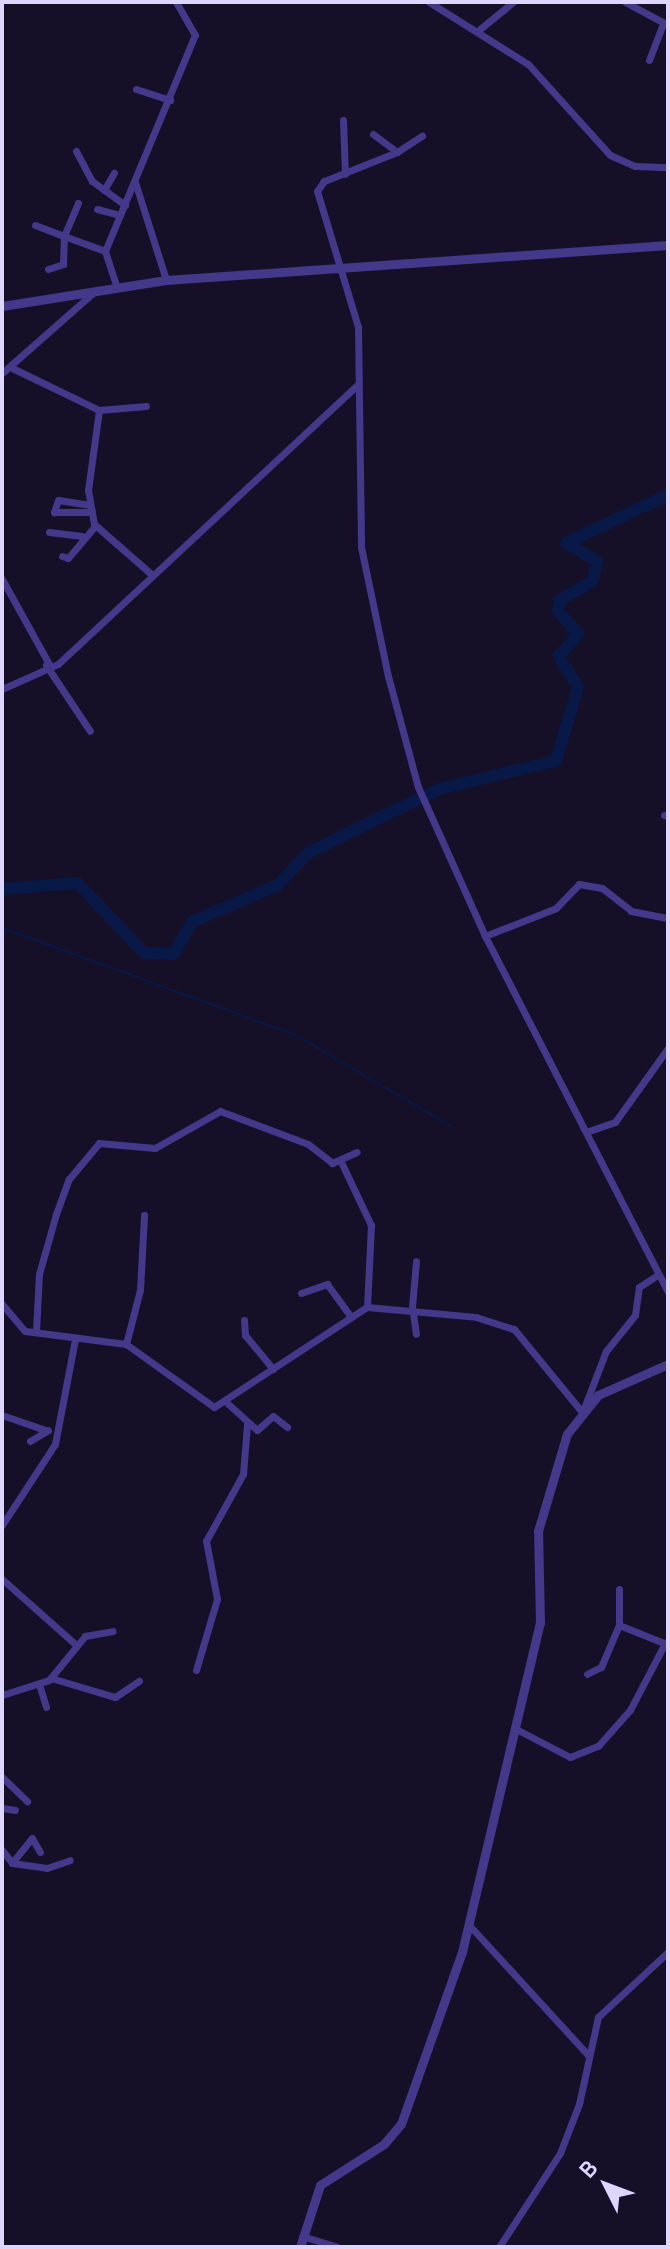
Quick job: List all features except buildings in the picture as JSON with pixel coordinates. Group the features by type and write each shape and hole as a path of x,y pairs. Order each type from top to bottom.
{"street":[{"path":"116,285 105,251 195,35 176,2"},
{"path":"429,2 480,29 528,64 610,155 635,166 668,167"},
{"path":"480,29 513,2"},
{"path":"625,2 666,24 649,60"},
{"path":"136,89 170,100"},
{"path":"343,120 345,174"},
{"path":"373,134 397,152"},
{"path":"422,136 397,152 345,174 317,191 336,266 358,327 361,547 418,787 485,936 656,1276 668,1292"},
{"path":"76,151 104,190 125,205"},
{"path":"104,190 114,173"},
{"path":"135,182 166,280"},
{"path":"48,269 63,264 64,236 78,203"},
{"path":"97,209 120,215"},
{"path":"35,225 105,251"},
{"path":"2,306 97,288 166,280 668,245"},
{"path":"2,373 97,288"},
{"path":"10,367 99,410 146,406"},
{"path":"2,689 47,665 358,384"},
{"path":"99,410 91,508 95,526 150,573"},
{"path":"58,500 91,508 54,512 58,500"},
{"path":"62,556 68,558 82,536 95,526"},
{"path":"49,532 82,536"},
{"path":"2,579 47,665 90,731"},
{"path":"485,936 556,908 579,884 602,888 631,911 668,918"},
{"path":"586,1132 615,1122 668,1048"},
{"path":"36,1331 39,1274 56,1214 69,1179 99,1143 155,1148 220,1111 342,1164 371,1225 369,1307"},
{"path":"342,1164 357,1152"},
{"path":"126,1344 140,1290 144,1215"},
{"path":"416,1261 413,1310 416,1334"},
{"path":"337,2247 301,2242 320,2185 384,2144 401,2124 469,1925 540,1623 538,1531 606,1351 635,1315 639,1287 656,1276"},
{"path":"301,1293 327,1284 351,1317"},
{"path":"2,1304 25,1331 126,1344 166,1365 201,1401 226,1402 369,1307 430,1311 514,1329 582,1409"},
{"path":"244,1320 245,1335 273,1369"},
{"path":"2,1525 45,1465 75,1339"},
{"path":"582,1409 614,1384 668,1364"},
{"path":"226,1402 247,1424 259,1430 270,1418"},
{"path":"2,1415 45,1430 54,1429"},
{"path":"270,1418 287,1427"},
{"path":"270,1418 272,1430"},
{"path":"196,1670 217,1599 206,1541 243,1474 247,1424"},
{"path":"30,1441 45,1430"},
{"path":"2,1579 75,1644"},
{"path":"587,1674 601,1667 619,1625 619,1589"},
{"path":"514,1728 570,1757 599,1745 630,1710 666,1644 619,1625"},
{"path":"2,1695 51,1678 75,1644 113,1631"},
{"path":"51,1678 115,1697 139,1681"},
{"path":"39,1684 46,1707"},
{"path":"2,1777 27,1801"},
{"path":"2,1808 15,1810"},
{"path":"12,1863 32,1838 40,1852"},
{"path":"2,1850 12,1863 43,1869 70,1860"},
{"path":"469,1925 587,2054"},
{"path":"499,2247 560,2153 586,2080 587,2054 598,2017 668,1952"}],"waterway":[{"path":"2,889 78,883 144,953 174,954 192,922 278,885 308,853 439,789 556,761 578,687 559,656 578,634 558,611 560,600 593,581 597,561 566,543 668,495"},
{"path":"2,928 294,1034 451,1126"}]}
